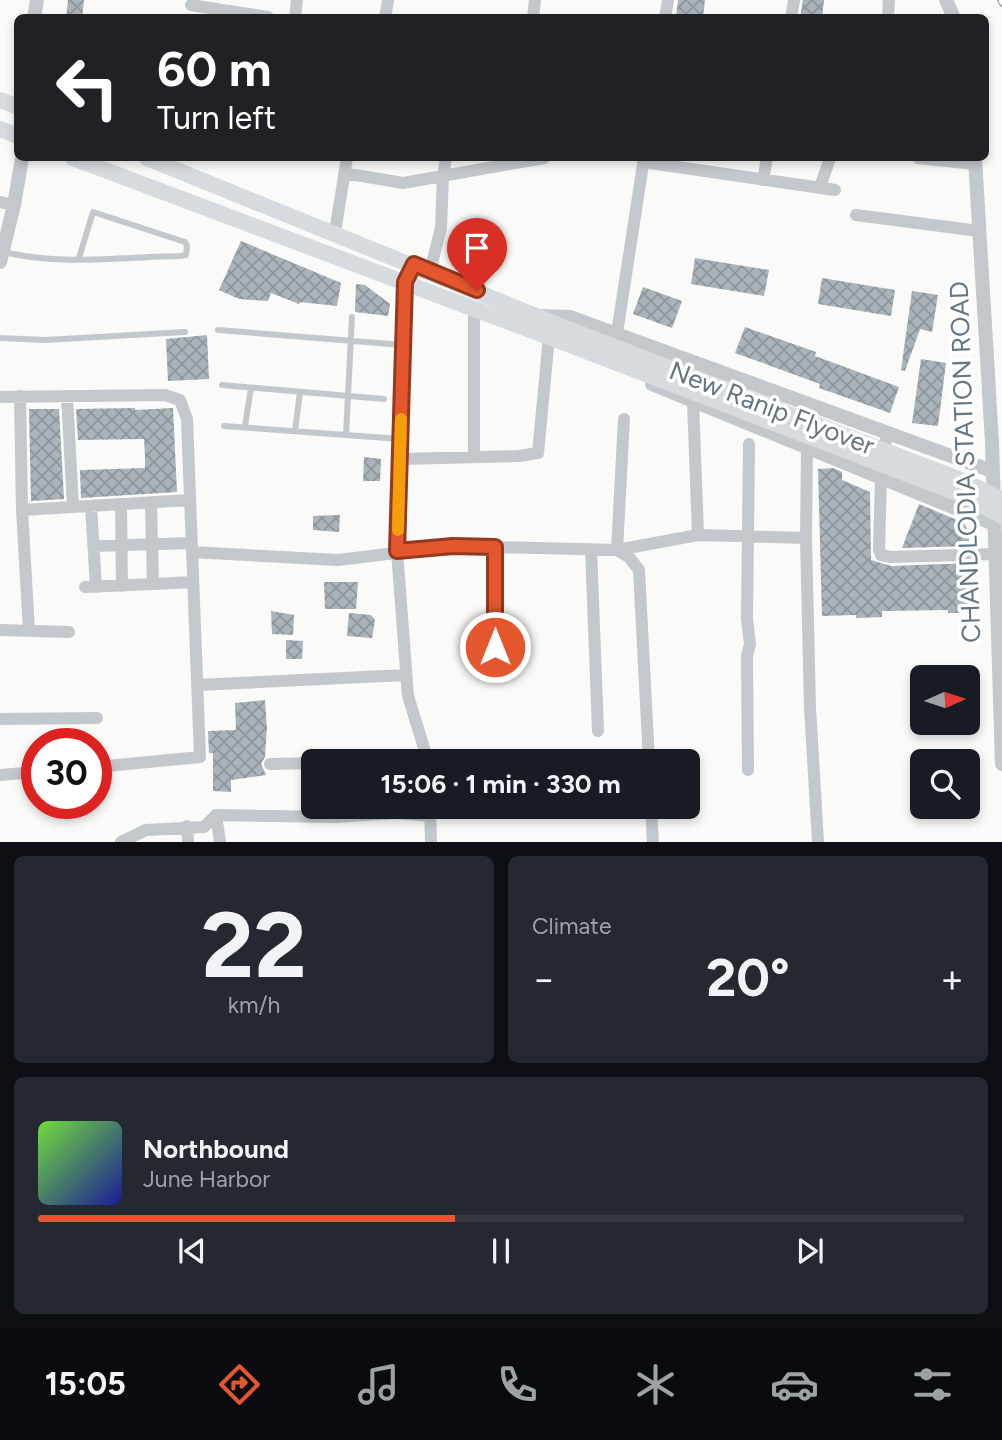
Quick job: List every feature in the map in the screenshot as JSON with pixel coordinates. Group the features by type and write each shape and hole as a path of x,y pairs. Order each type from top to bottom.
{"main road":[{"name":"New Ranip Flyover","path":"81,161 550,337 572,338 966,482 1002,500"},
{"name":"New Ranip Flyover","path":"168,161 542,316 572,338 962,495 998,520"}],"street":[{"path":"191,8 242,14"},
{"path":"2,257 7,204 21,161"},
{"path":"335,232 346,161"},
{"path":"430,271 441,228 446,161"},
{"path":"344,173 403,183 527,161"},
{"path":"617,333 643,161"},
{"path":"648,161 835,190"},
{"path":"707,172 709,161"},
{"path":"763,180 766,161"},
{"path":"820,187 829,161"},
{"name":"CHANDLODIA STATION ROAD","path":"975,161 992,471 998,520 995,554 1002,764"},
{"path":"856,215 979,231"},
{"path":"414,264 405,282 397,551 408,696 423,749"},
{"path":"474,308 474,457"},
{"path":"542,316 570,317 617,333 992,471"},
{"path":"550,337 564,348 807,449 881,479 998,520"},
{"path":"400,459 519,456 538,453 550,337"},
{"path":"0,397 165,395 180,400 187,419 200,757 112,765"},
{"path":"20,396 22,510 29,631"},
{"path":"67,396 73,507"},
{"path":"693,401 698,535"},
{"path":"617,550 624,419"},
{"path":"887,432 881,479 881,555 891,558 995,554"},
{"path":"748,770 749,444"},
{"path":"807,449 810,708 818,842"},
{"path":"22,510 190,500"},
{"path":"151,503 153,584"},
{"path":"121,504 122,586"},
{"path":"91,506 94,546 90,587 193,582"},
{"path":"94,546 153,544 338,560 453,546 617,550 698,535 806,538"},
{"path":"495,547 495,647"},
{"path":"591,548 598,731"},
{"path":"617,550 629,557 639,570 648,749"},
{"path":"0,630 69,632"},
{"path":"197,685 406,675"},
{"path":"0,719 97,718"},
{"path":"270,764 301,763"},
{"path":"0,775 21,773"},
{"path":"216,815 220,842"},
{"path":"121,842 187,826 204,827 216,815 301,816"},
{"path":"430,819 430,842"},
{"path":"652,819 653,842"},
{"path":"187,826 188,842"}],"lane":[{"path":"2,257 79,258 180,256 186,255 187,246 185,243 93,212 79,258"},
{"path":"346,435 352,317"},
{"path":"218,330 403,345"},
{"path":"0,338 45,341 186,332"},
{"path":"222,385 384,399"},
{"path":"245,426 251,388"},
{"path":"295,431 300,392"},
{"path":"224,426 401,439"}],"building":[{"path":"68,0 84,0 82,14 66,14"},
{"path":"678,0 705,0 703,14 676,14"},
{"path":"803,0 824,0 822,14 801,14"},
{"path":"241,241 341,283 337,306 299,304 271,293 268,301 239,299 219,290"},
{"path":"695,258 769,270 764,296 691,284"},
{"path":"822,278 895,290 891,316 818,304"},
{"path":"356,284 365,285 390,304 388,316 355,312"},
{"path":"643,287 682,301 672,328 633,314"},
{"path":"912,291 938,295 932,332 920,329 905,371 901,370"},
{"path":"745,327 816,352 815,356 899,387 890,413 819,388 820,384 735,353"},
{"path":"207,335 209,379 168,381 166,339"},
{"path":"921,359 946,363 938,426 912,423"},
{"path":"173,408 177,492 81,498 80,470 145,468 145,456 144,439 78,440 76,409"},
{"path":"29,409 59,409 64,499 31,501"},
{"path":"364,457 381,459 380,481 363,481"},
{"path":"833,468 842,472 842,480 870,492 871,560 891,566 973,563 974,613 948,613 948,610 882,611 882,617 822,616 818,469"},
{"path":"919,504 964,523 969,532 969,546 902,548"},
{"path":"340,515 339,532 313,530 313,516"},
{"path":"324,582 358,582 356,609 325,609"},
{"path":"271,611 294,615 293,635 272,634"},
{"path":"349,613 371,615 375,620 372,638 347,636"},
{"path":"286,640 303,641 302,659 286,659"},
{"path":"265,700 267,728 265,757 261,764 266,775 231,780 231,792 213,791 213,753 209,753 208,731 236,730 235,703"}],"railway":[{"path":"1000,0 1002,4"}],"slow traffic":[{"path":"398,530 401,419"}],"route":[{"path":"477,290 414,264 405,282 397,551 453,546 495,547 495,647"}]}
